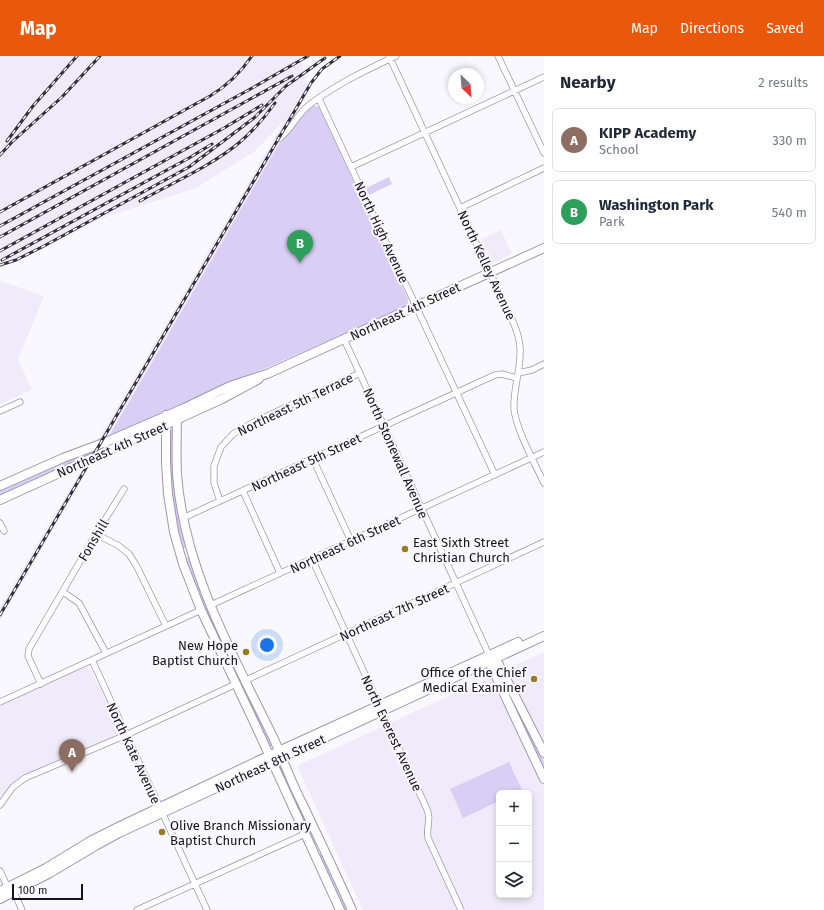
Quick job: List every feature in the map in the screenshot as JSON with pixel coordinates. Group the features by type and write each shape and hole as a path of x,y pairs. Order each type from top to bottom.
{"main road":[{"name":"Northeast 4th Street","path":"0,500 177,420 236,392 267,374 544,248"},
{"name":"Northeast 4th Street","path":"0,486 63,458 106,442 230,386 267,374"},
{"path":"177,411 177,476 183,518 194,560 211,606 244,681 352,910"},
{"path":"166,415 168,494 174,532 183,564 201,610 271,759 338,910"},
{"path":"148,433 161,436 166,446"},
{"name":"Northeast 8th Street","path":"491,659 544,630"},
{"name":"Northeast 8th Street","path":"0,899 11,890 50,873 160,810 381,708 544,636"},
{"name":"North Stonewall Avenue","path":"544,752 498,663 491,659 491,666 544,779"},
{"name":"Northeast 8th Street","path":"0,891 11,890"}],"street":[{"path":"498,56 544,153"},
{"path":"280,138 288,131 305,109 339,85 391,57"},
{"name":"North Kelley Avenue","path":"391,57 425,133 512,317 518,335 520,351 514,398 515,416 518,427 544,483"},
{"path":"352,167 544,77"},
{"name":"North High Avenue","path":"319,99 495,475"},
{"path":"460,208 544,168"},
{"name":"North Stonewall Avenue","path":"344,339 491,659"},
{"name":"Northeast 5th Street","path":"183,518 499,374 517,376 544,364"},
{"name":"Northeast 5th Terrace","path":"220,502 214,483 214,466 221,447 233,434 254,422 360,373"},
{"path":"0,411 20,402"},
{"name":"Northeast 6th Street","path":"211,606 544,452"},
{"path":"313,459 351,541"},
{"name":"Fonshill","path":"63,592 124,489"},
{"path":"243,491 280,573"},
{"path":"0,523 4,531"},
{"path":"96,534 119,546 129,554 166,626"},
{"name":"Northeast 7th Street","path":"244,681 544,542"},
{"name":"North Everest Avenue","path":"312,559 428,812 430,820 427,831 428,838 461,910"},
{"path":"41,684 28,656 46,618 63,592 79,603 106,653"},
{"path":"0,702 201,610"},
{"name":"North Kate Avenue","path":"92,660 207,910"},
{"path":"0,805 12,787 25,778 126,735 236,684"},
{"path":"137,910 305,834"},
{"path":"0,871 22,910"}],"shaded area":[{"path":"0,56 300,56 307,83 312,86 108,438 97,442 285,120 255,151 196,188 103,218 0,268"},
{"path":"312,106 319,107 408,299 408,304 108,438 280,142"},
{"path":"389,177 392,184 369,195 366,188"},
{"path":"501,230 512,254 493,263 481,239"},
{"path":"0,281 44,296 18,359 32,390 0,404"},
{"path":"170,427 174,430 187,543 185,548 182,549 170,498"},
{"path":"94,449 91,455 0,497 0,490"},
{"path":"89,468 0,621 0,607 80,472"},
{"path":"189,557 192,559 273,746 268,746 197,596 185,558"},
{"path":"544,652 544,910 363,910 297,766"},
{"path":"86,667 91,670 121,731 121,734 24,777 12,784 0,800 0,706"},
{"path":"510,701 515,701 544,761 544,769 536,757"},
{"path":"509,762 522,790 496,790 496,802 463,818 450,789"},
{"path":"277,767 282,767 317,844 314,846"},
{"path":"322,853 351,910 342,910 318,855"}],"railway":[{"path":"7,141 33,106 77,56"},
{"path":"0,155 12,142 62,97 100,56"},
{"path":"0,212 210,96 233,78 252,56"},
{"path":"0,226 308,56"},
{"path":"0,615 311,83 322,69 340,56"},
{"path":"0,265 16,260 44,246 189,167 254,118 286,86 325,58"},
{"path":"0,237 292,76"},
{"path":"140,201 205,166 229,150 254,129 275,103"},
{"path":"0,251 224,128 262,105"},
{"path":"2,260 212,144"}],"place":[{"name":"Washington Park","path":"300,263"},
{"name":"East Sixth Street Christian Church","path":"405,549"},
{"name":"New Hope Baptist Church","path":"246,652"},
{"name":"Office of the Chief Medical Examiner","path":"534,679"},
{"name":"KIPP Academy","path":"72,772"},
{"name":"Olive Branch Missionary Baptist Church","path":"162,832"}]}
